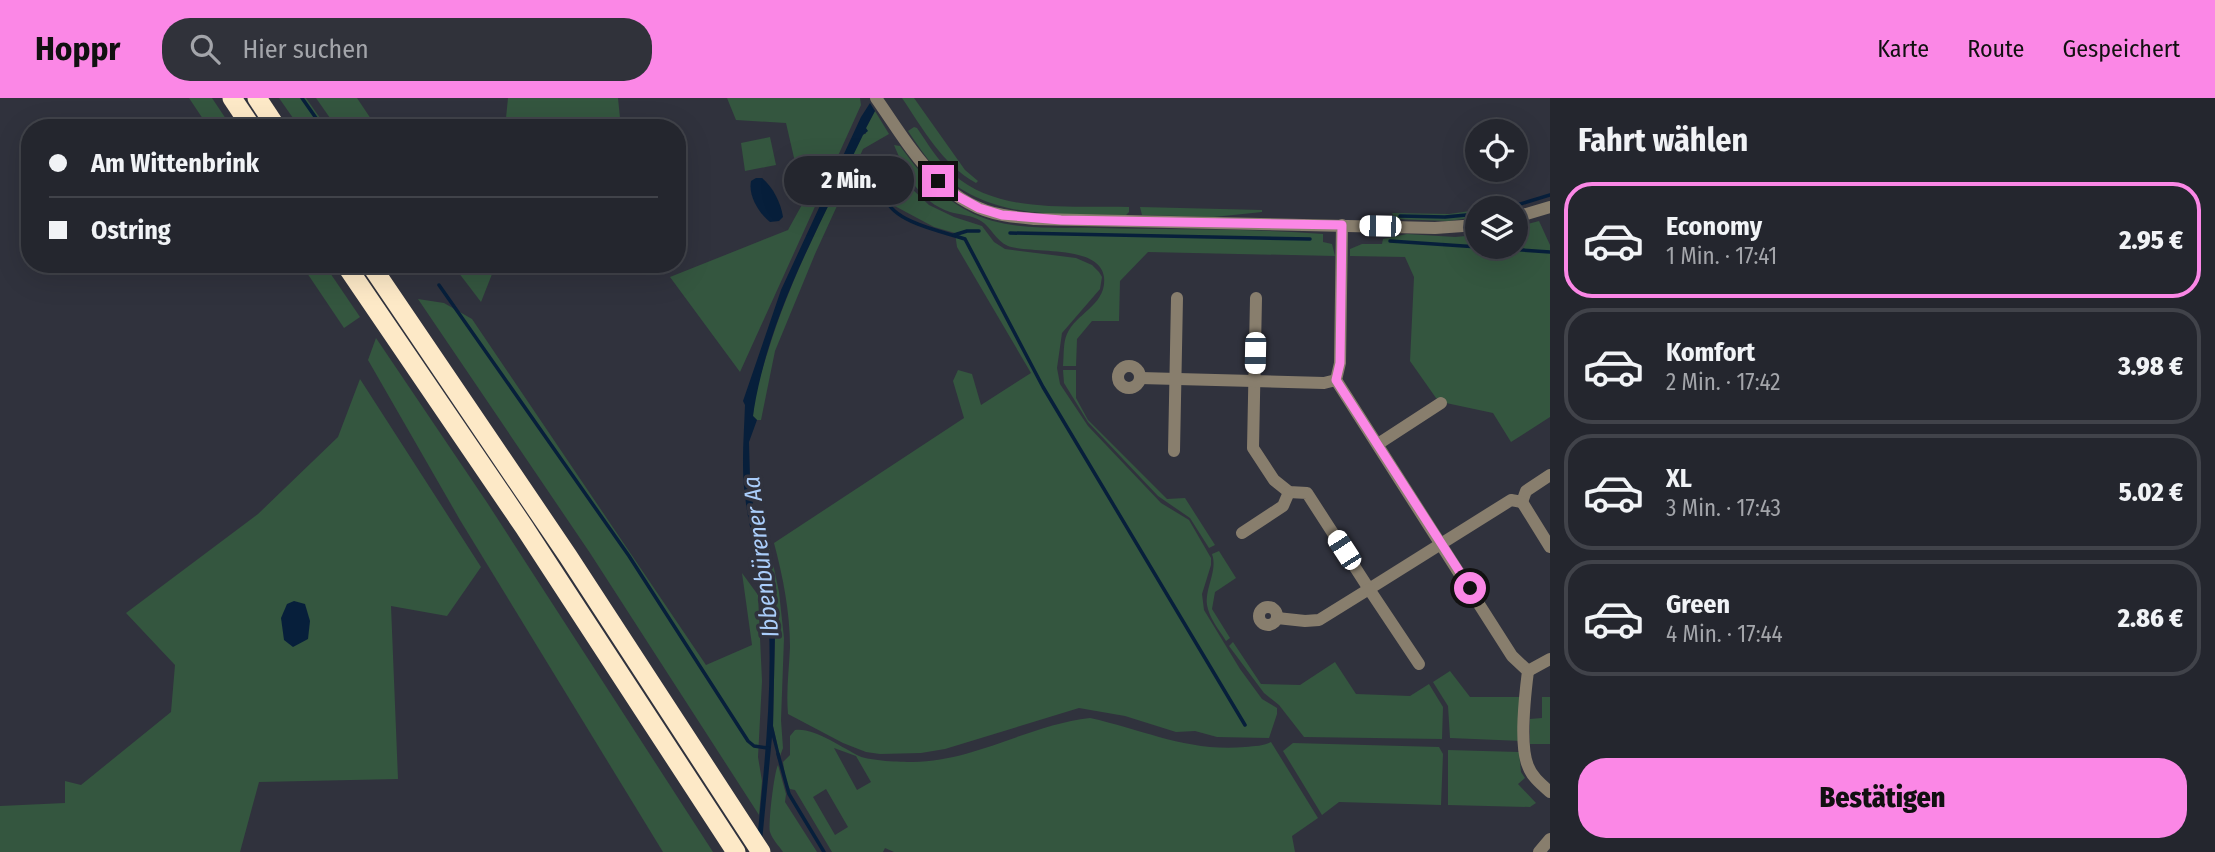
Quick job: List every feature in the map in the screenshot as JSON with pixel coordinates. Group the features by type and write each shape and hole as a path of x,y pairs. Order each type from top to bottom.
{"highway":[{"path":"232,98 246,119"},
{"path":"257,98 271,119"},
{"path":"351,273 524,527 736,852"},
{"path":"376,273 568,556 761,852"}],"street":[{"path":"876,98 918,160 938,181 979,208 1002,215 1048,219 1435,228 1465,226"},
{"path":"1528,213 1550,207"},
{"path":"1342,225 1340,363 1336,380 1512,656 1528,671"},
{"path":"1174,451 1177,298"},
{"path":"1256,298 1253,448 1274,480 1289,492 1307,493 1419,664"},
{"path":"1140,378 1324,383 1336,380"},
{"path":"1378,444 1441,403"},
{"path":"1522,502 1526,491 1550,475"},
{"path":"1242,533 1283,506 1289,492"},
{"path":"1277,618 1319,620 1511,500 1522,502 1550,547"},
{"path":"1528,671 1550,659"},
{"path":"1528,671 1525,696 1526,760 1536,780 1550,792"},
{"path":"1539,852 1550,839"}],"green space":[{"path":"189,98 212,98 226,119 203,119"},
{"path":"279,98 306,98 321,119 294,119"},
{"path":"316,98 357,98 371,119 331,119"},
{"path":"508,98 618,98 620,119 506,119"},
{"path":"727,98 860,98 861,105 740,372 670,277 686,273 686,271 788,230 804,201 786,123 736,120"},
{"path":"902,98 914,98 965,170 978,181 976,183 943,156"},
{"path":"875,111 889,134 863,149 775,351 761,420 757,420 753,416 757,390 778,320 812,239"},
{"path":"914,127 953,174 971,187 992,196 1037,205 1129,207 1129,212 1126,215 1050,214 1002,206 979,198 957,187 937,170 908,131"},
{"path":"770,137 776,165 745,171 741,143"},
{"path":"894,145 900,146 922,174 947,198 968,211 998,222 1049,228 1239,230 1323,234 1323,242 1332,244 1335,256 1148,252 1120,281 1119,321 1092,321 1077,339 1076,366 1063,366 1067,334 1096,302 1104,287 1100,267 1091,259 1078,255 1008,246 977,219 939,207 929,201 914,185"},
{"path":"893,177 905,177 911,188 929,205 982,226 994,242 1005,249 1076,258 1092,265 1099,272 1102,277 1100,289 1062,333 1057,368 1060,384 1088,426 1161,503 1189,520 1211,558 1202,594 1204,610 1262,699 1277,708 1269,738 1217,737 1195,731 1176,732 1125,716 1079,708 945,749 921,753 880,754 843,743 788,714 789,621 774,543 964,418 953,381 958,370 972,374 981,405 1031,373 957,247 955,233 934,227 891,204 888,192"},
{"path":"1140,207 1262,212 1214,217 1142,215"},
{"path":"1465,212 1465,219 1448,221 1395,219 1392,213"},
{"path":"1539,221 1550,245 1550,417 1511,442 1493,413 1446,403 1436,398 1410,361 1414,277 1405,257 1350,256 1350,249 1362,244 1382,244 1383,239 1407,234 1465,236 1465,259 1528,259 1528,224"},
{"path":"307,273 330,273 360,317 344,328"},
{"path":"459,273 492,273 481,302"},
{"path":"418,299 444,303 472,319 706,665 752,645 742,573 758,595 762,681 758,757 762,781 759,815 590,553"},
{"path":"376,338 488,504 713,852 663,852 460,520 368,360"},
{"path":"1063,370 1076,370 1076,398 1088,420 1167,499 1185,498 1215,545 1209,548 1190,518 1158,496 1088,422 1064,383"},
{"path":"360,379 481,567 447,616 391,606 398,779 259,782 240,852 0,852 0,806 65,803 65,781 81,785 171,712 175,665 126,613 258,514 338,437"},
{"path":"769,545 779,592 784,638 781,720 783,748 780,756 773,726 773,607 761,547"},
{"path":"1219,551 1236,578 1215,592 1212,609 1230,638 1226,641 1212,619 1207,605 1213,567 1212,554"},
{"path":"1233,642 1261,684 1300,685 1335,662 1356,694 1410,696 1429,684 1443,707 1442,739 1304,737 1279,705 1264,693 1229,646"},
{"path":"1450,671 1470,697 1519,697 1522,741 1450,738 1448,706 1433,682"},
{"path":"1542,697 1550,697 1550,744 1530,744 1530,719 1542,718"},
{"path":"1090,718 1166,739 1224,748 1271,742 1318,818 1292,836 1295,852 894,852 885,848 883,852 832,852 795,790 790,789 786,782 783,762 790,755 790,736 795,730 819,735 864,758 913,762 958,756 1067,722","holes":["834,748 856,756 871,782 857,790","826,789 848,827 835,835 813,797"]},
{"path":"1293,743 1439,747 1443,754 1441,805 1339,802 1322,815 1283,751"},
{"path":"1448,750 1519,752 1521,772 1525,778 1518,784 1536,803 1530,807 1448,805"},
{"path":"778,765 786,794 785,802 817,852 783,852 771,835 771,810"}],"water":[{"name":"Ibbenbürener Aa","path":"870,103 875,111 866,128 868,131 863,135 830,201 784,303 762,373 754,409 753,416 757,420 749,442 750,478 755,521 773,607 773,726 780,756 778,759 772,737 761,852 756,852 770,656 768,611 745,496 743,401 781,290 861,117"},
{"path":"762,178 776,196 783,217 779,221 770,222 755,204 751,181"},
{"path":"294,601 305,604 310,621 308,639 293,647 284,640 281,618 287,604"}],"waterway":[{"path":"302,98 317,119"},
{"path":"883,157 891,171 886,189 886,199 891,207 909,220 965,239 1043,387 1245,725"},
{"path":"1528,202 1550,195"},
{"path":"1400,216 1465,215"},
{"path":"954,235 979,231"},
{"path":"1010,233 1310,239"},
{"path":"1390,241 1550,252"},
{"path":"439,285 629,556 748,741 754,746 768,748"},
{"path":"778,754 789,794 824,852"}],"route":[{"path":"938,181 979,208 1002,215 1035,219 1342,225 1340,363 1336,380 1470,588"}]}
